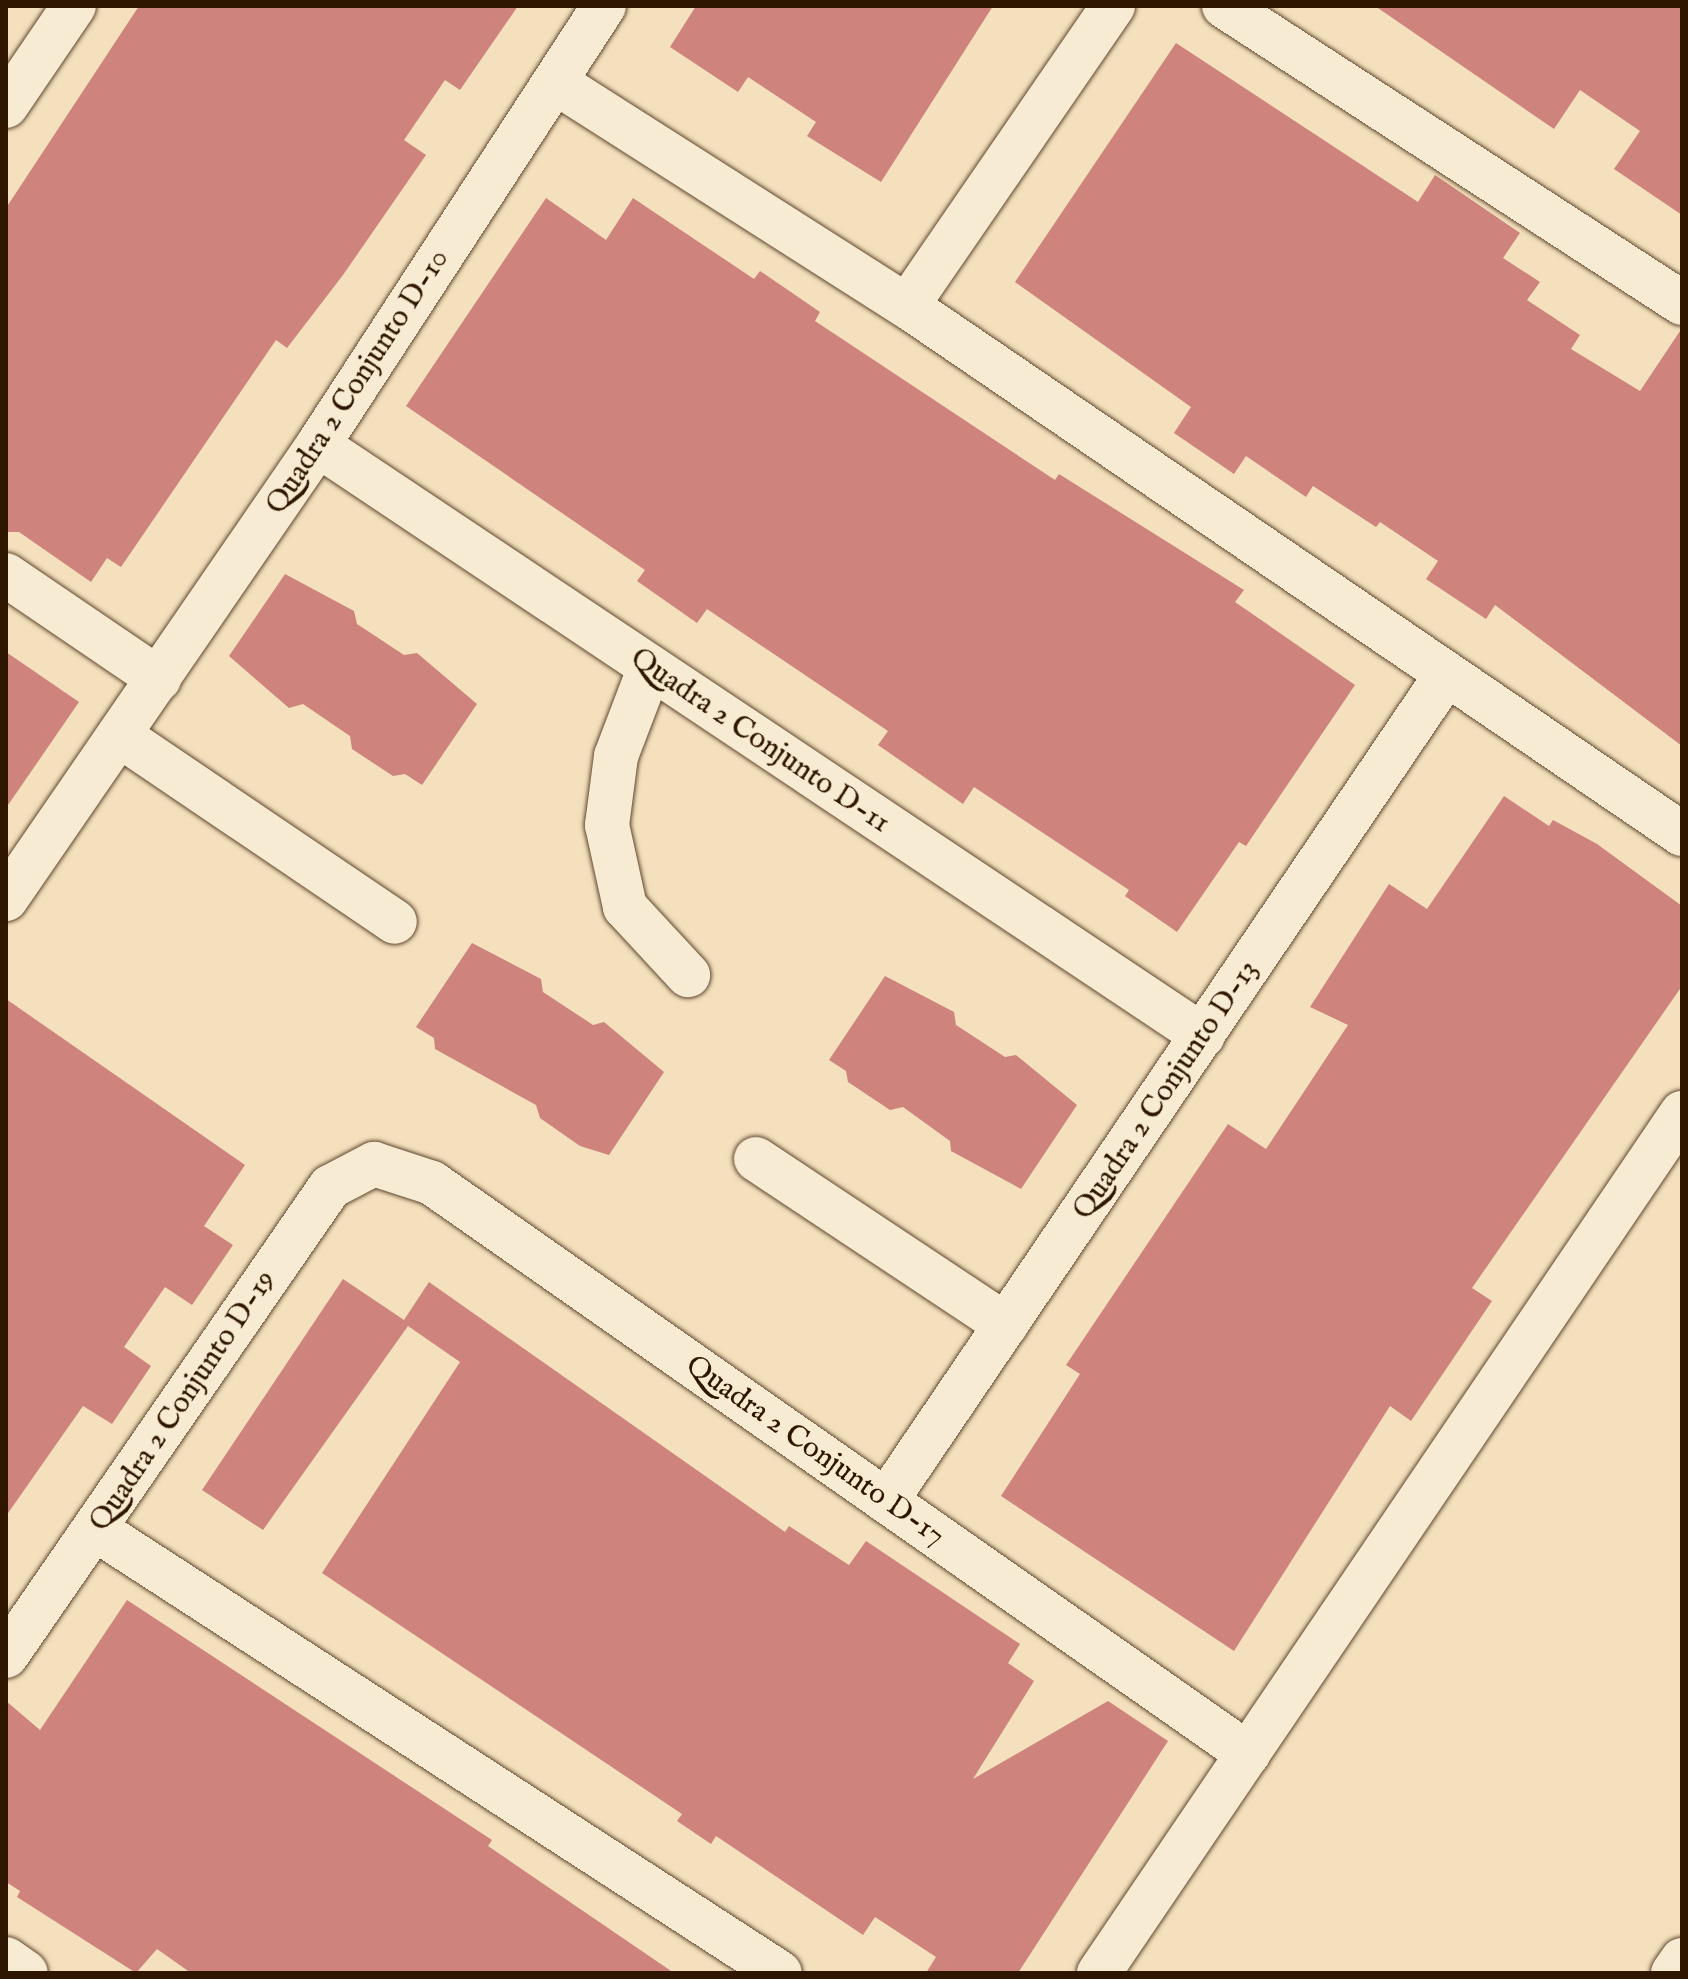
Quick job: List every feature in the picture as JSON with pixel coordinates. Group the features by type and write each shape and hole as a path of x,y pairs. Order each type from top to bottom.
{"street":[{"path":"13,80 74,6"},
{"name":"Quadra 2 Conjunto D-10","path":"6,899 318,445 604,6"},
{"path":"907,306 1113,6"},
{"path":"1224,6 1682,303"},
{"path":"555,82 907,306 1444,678 1682,834"},
{"name":"Quadra 2 Conjunto D-11","path":"318,445 1203,1036"},
{"path":"6,575 159,679"},
{"path":"650,667 616,756 607,825 625,907 688,975"},
{"name":"Quadra 2 Conjunto D-13","path":"886,1501 1444,678"},
{"path":"119,735 395,922"},
{"path":"1099,1973 1682,1113"},
{"path":"756,1159 1006,1325"},
{"name":"Quadra 2 Conjunto D-17","path":"374,1164 432,1183 1248,1754"},
{"name":"Quadra 2 Conjunto D-19","path":"6,1656 330,1187 374,1164"},
{"path":"95,1529 780,1973"},
{"path":"6,1959 26,1973"},
{"path":"1673,1973 1682,1960"}],"building":[{"path":"139,6 518,6 460,90 445,80 404,140 426,155 343,275 287,348 276,340 121,567 107,558 91,582 19,532 6,532 6,208"},
{"path":"696,6 993,6 881,182 807,136 816,122 748,77 738,92 670,47"},
{"path":"1375,6 1682,6 1682,215 1614,169 1640,131 1580,90 1554,129"},
{"path":"1176,43 1418,202 1435,175 1520,233 1503,258 1540,282 1527,300 1580,335 1571,349 1640,391 1682,328 1682,746 1495,605 1486,619 1426,579 1438,561 1380,522 1376,527 1313,486 1306,497 1246,456 1234,474 1174,433 1191,407 1015,282"},
{"path":"546,198 606,240 633,198 754,279 760,271 820,312 815,321 1055,480 1059,474 1244,590 1235,602 1355,685 1246,846 1239,842 1177,932 1125,896 1129,890 974,787 963,804 878,745 888,731 707,609 697,623 637,581 645,570 406,406"},
{"path":"285,574 354,611 357,624 404,655 417,653 477,704 422,785 405,774 393,776 352,749 350,736 303,704 289,708 229,656"},
{"path":"6,652 79,702 6,808"},
{"path":"1504,796 1549,826 1553,820 1597,844 1682,906 1682,986 1472,1288 1492,1301 1411,1421 1390,1406 1234,1651 1001,1496 1080,1374 1066,1365 1228,1124 1266,1149 1348,1025 1310,1007 1389,884 1427,909"},
{"path":"472,943 541,979 543,992 593,1025 604,1022 664,1072 609,1155 580,1146 540,1118 536,1105 435,1049 434,1038 416,1027"},
{"path":"885,976 954,1012 956,1025 1005,1057 1016,1055 1077,1105 1021,1189 951,1151 950,1141 903,1107 890,1110 848,1082 846,1071 829,1060"},
{"path":"6,999 245,1165 204,1226 233,1245 192,1305 165,1287 124,1347 151,1366 112,1424 83,1406 6,1516"},
{"path":"343,1279 404,1320 429,1282 785,1532 789,1526 849,1565 866,1541 1020,1644 1008,1663 1034,1681 973,1779 1108,1701 1168,1741 1018,1973 926,1973 936,1957 875,1917 863,1935 716,1836 711,1844 677,1821 682,1814 322,1573 460,1362 408,1326 263,1530 202,1490"},
{"path":"127,1600 492,1840 488,1846 674,1973 191,1973 157,1949 136,1973 17,1897 20,1891 6,1882 6,1701 40,1730"}]}
